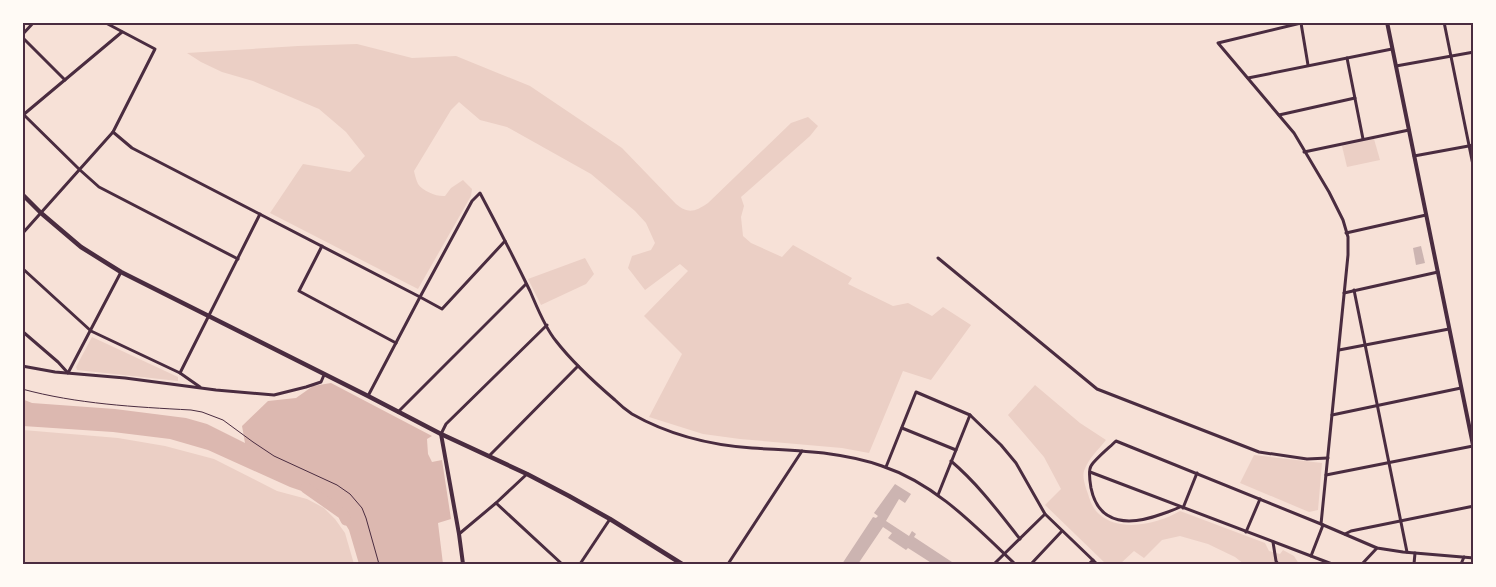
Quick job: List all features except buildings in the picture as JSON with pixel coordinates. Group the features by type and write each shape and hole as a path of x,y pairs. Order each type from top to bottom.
{"main road":[{"path":"22,194 81,247 121,272 441,434 527,474 610,519 682,564"}],"street":[{"path":"34,22 22,36 64,80"},
{"path":"22,234 113,132 155,49 104,22"},
{"path":"1326,476 1473,448 1387,22"},
{"path":"1444,22 1474,170"},
{"path":"1308,65 1301,23 1218,43 1294,133 1343,220 1346,233 1348,255 1322,524 1311,556"},
{"path":"122,32 23,114 99,187 238,259"},
{"path":"1248,78 1392,49"},
{"path":"1396,66 1474,52"},
{"path":"1346,58 1363,140"},
{"path":"1279,115 1354,98"},
{"path":"1304,152 1410,130"},
{"path":"113,132 132,148 442,309 505,241"},
{"path":"1414,156 1474,145"},
{"path":"368,396 472,201 480,193 555,340 598,386 630,413 677,435 709,443 856,457 886,467 905,475 949,503 1015,564"},
{"path":"180,373 260,214"},
{"path":"1346,233 1426,215"},
{"path":"322,246 299,291 396,342"},
{"path":"938,258 1097,389 1260,452 1307,459 1328,458"},
{"path":"22,268 91,331 180,373 201,388"},
{"path":"68,373 121,272"},
{"path":"1344,293 1438,272"},
{"path":"398,412 526,284"},
{"path":"1354,290 1407,552"},
{"path":"463,564 441,434 446,424 546,325"},
{"path":"1339,350 1449,329"},
{"path":"22,331 68,373"},
{"path":"22,366 32,369 274,395 321,382 324,374"},
{"path":"488,457 578,366"},
{"path":"1332,416 1461,388"},
{"path":"886,467 916,392 970,415 1016,463 1045,514 1097,564"},
{"path":"938,495 970,415"},
{"path":"902,428 956,450"},
{"path":"1197,473 1181,507 1138,522 1124,521 1106,516 1099,509 1091,488 1091,466 1116,441 1197,473 1260,498 1377,548 1474,558"},
{"path":"728,564 802,451"},
{"path":"951,461 987,497 1020,539"},
{"path":"1090,472 1332,564"},
{"path":"459,534 527,474"},
{"path":"1246,532 1260,498"},
{"path":"496,503 562,564"},
{"path":"1345,534 1350,531 1474,506"},
{"path":"994,564 1045,514"},
{"path":"580,564 610,519"},
{"path":"1031,564 1062,531"},
{"path":"1273,542 1278,564"},
{"path":"1362,564 1377,548"},
{"path":"1414,564 1415,553"},
{"path":"1461,564 1464,557"},
{"path":"1089,564 1093,560"}],"path":[{"path":"22,390 103,404 191,410 223,420 274,456 337,485 350,494 362,508 379,564"}],"shaded area":[{"path":"357,44 412,58 456,56 530,86 622,148 676,204 692,211 708,203 791,123 808,117 818,126 810,136 741,197 744,206 741,217 743,236 751,243 782,257 793,245 852,278 848,284 893,306 908,303 932,316 943,307 971,325 931,380 903,371 869,453 842,448 703,434 649,417 682,354 644,316 688,271 680,264 645,290 628,268 632,256 651,250 655,243 646,223 635,211 591,174 507,127 480,120 459,102 451,110 414,171 418,184 423,189 434,194 445,196 451,188 463,180 472,189 471,196 418,289 270,213 303,164 350,172 365,156 346,132 319,109 253,81 222,72 187,53"},
{"path":"1374,139 1380,160 1347,167 1342,146"},
{"path":"585,258 594,274 586,284 541,305 528,279"},
{"path":"92,337 178,377 178,381 77,370 76,367"},
{"path":"331,383 432,436 427,439 428,454 432,462 442,460 451,519 438,523 443,564 359,564 349,530 331,501 290,487 208,450 170,439 113,432 23,426 22,399 32,403 115,409 186,418 207,424 245,443 242,426 268,401 296,398 313,386"},
{"path":"1035,385 1080,423 1106,440 1088,462 1084,471 1086,489 1093,507 1099,514 1108,520 1128,525 1150,523 1180,511 1265,543 1269,551 1280,554 1283,550 1294,556 1299,564 1244,564 1235,557 1208,544 1180,536 1162,540 1144,558 1134,551 1120,564 1106,564 1045,505 1061,489 1044,457 1008,415"},
{"path":"23,430 118,438 165,446 214,459 277,491 307,499 324,508 345,533 354,564 23,564"},
{"path":"1254,455 1322,463 1318,510 1309,512 1240,483"}],"waterway":[{"path":"306,488 343,514 346,520"}]}
